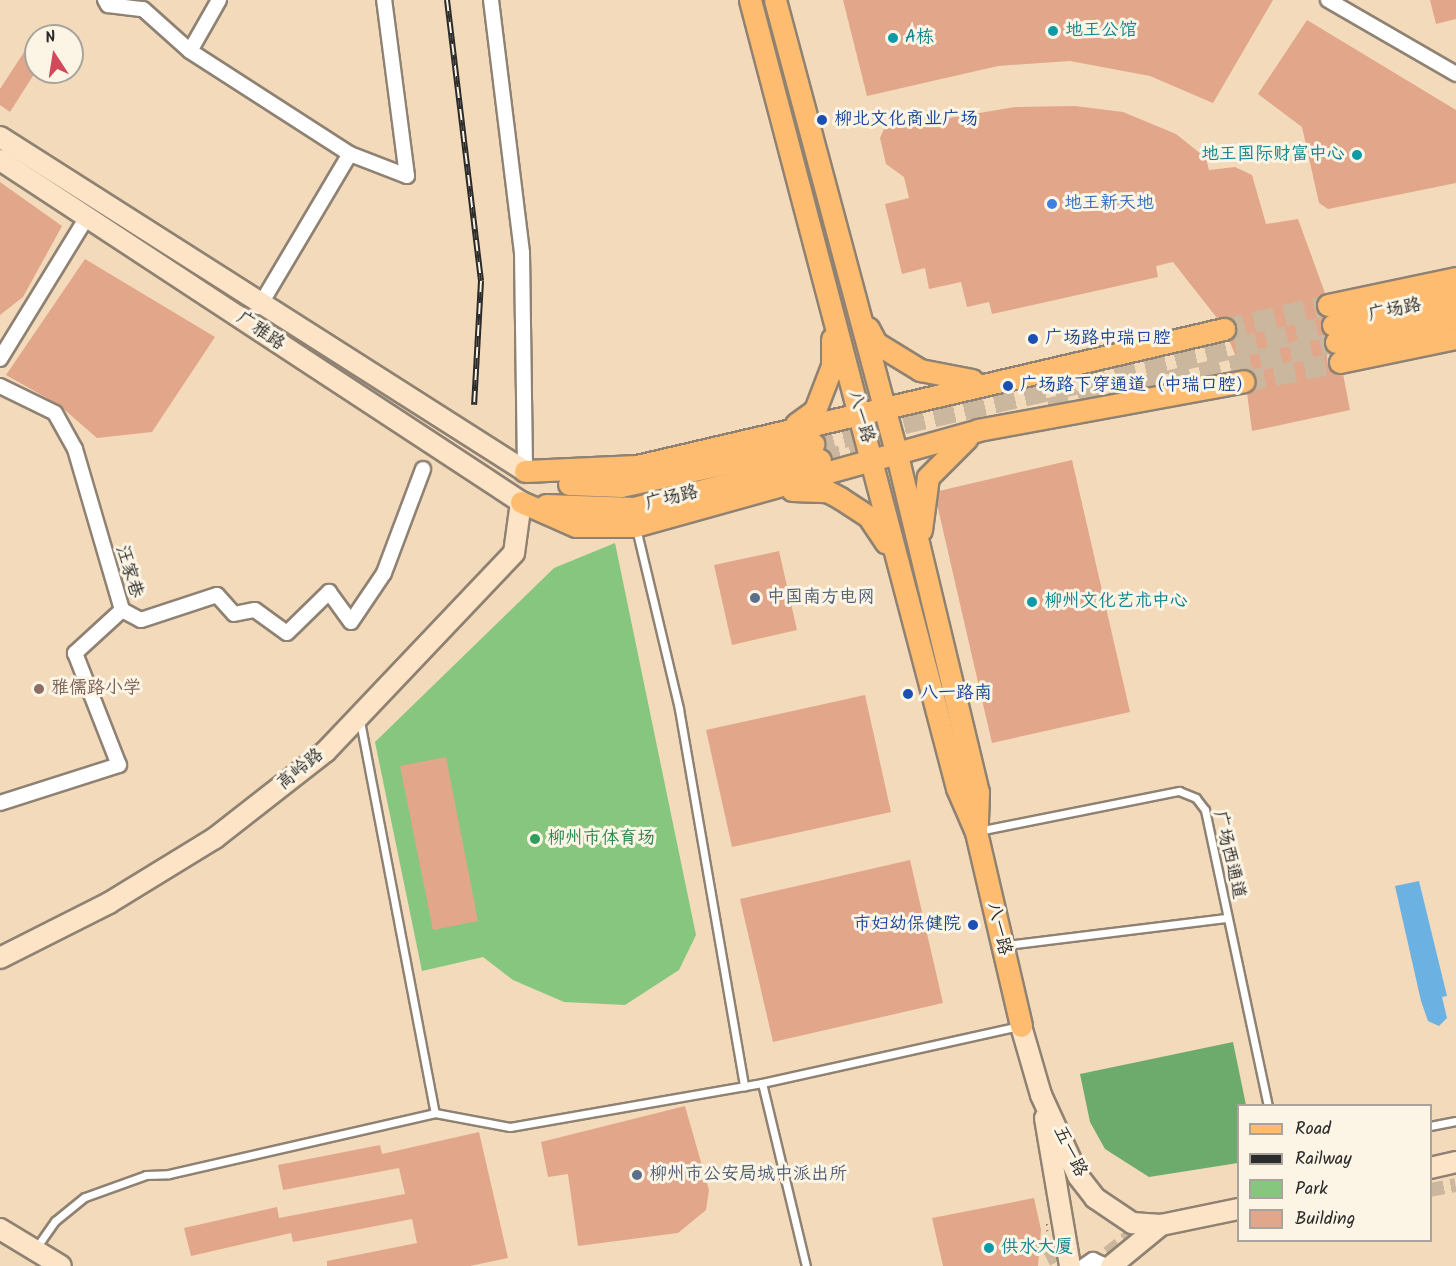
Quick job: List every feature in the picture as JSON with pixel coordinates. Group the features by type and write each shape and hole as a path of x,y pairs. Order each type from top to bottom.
{"main road":[{"name":"八一路","path":"750,0 872,460 893,554 957,788 976,832 1021,1026"},
{"name":"八一路","path":"775,0 897,454 920,563 978,792 976,832"},
{"name":"广雅路","path":"0,137 259,307 525,471"},
{"name":"广雅路","path":"0,160 521,502"},
{"path":"1335,333 1456,278"},
{"name":"广场路","path":"1335,333 1456,298"},
{"path":"857,304 876,343 901,360 920,370 981,382"},
{"path":"788,429 815,410 832,366 832,315"},
{"name":"广场路","path":"1335,333 1456,317"},
{"path":"525,471 637,466 981,382 1224,329"},
{"path":"1335,333 1456,338"},
{"path":"521,502 576,526 635,526 978,430 1244,381"},
{"path":"920,563 928,477 947,452 978,430"},
{"name":"广场路","path":"521,502 581,510 634,508 816,452 621,486 548,482 525,471"},
{"path":"764,491 813,490 840,498 868,516 893,554"},
{"name":"高岭路","path":"0,958 109,903 215,838 325,752 514,553 521,502"},
{"name":"五一路","path":"1021,1026 1041,1095 1078,1176 1095,1198 1132,1223 1161,1225 1237,1209"},
{"path":"1041,1095 1070,1266"},
{"path":"1432,1168 1456,1162"},
{"path":"1111,1266 1161,1225"},
{"path":"0,1229 61,1266"}],"street":[{"path":"105,0 108,5 143,9 190,51 350,154 407,176 384,0"},
{"path":"190,51 219,0"},
{"path":"491,0 522,253 525,471"},
{"path":"1328,0 1456,74"},
{"path":"259,307 350,154"},
{"path":"0,359 87,218"},
{"name":"汪家巷","path":"0,386 55,413 75,449 122,610 75,652 119,765 0,803"},
{"path":"122,610 141,620 217,595 234,614 255,610 287,633 329,592 351,622 384,573 423,469"},
{"path":"1084,1266 1092,1260 1106,1266"}],"lane":[{"path":"635,526 679,709 744,1086"},
{"path":"359,717 435,1113"},
{"name":"广场西通道","path":"976,832 1179,790 1205,810 1226,918 1268,1104"},
{"path":"1002,945 1226,918"},
{"path":"34,1251 55,1221 85,1197 146,1174 178,1172 435,1113 510,1127 762,1083 1021,1026"},
{"path":"762,1083 806,1266"},
{"path":"1432,1126 1456,1121"}],"green space":[{"name":"柳州市体育场","path":"615,543 696,935 679,970 625,1005 564,1002 513,980 483,957 422,971 375,742 554,568"},
{"path":"1233,1042 1246,1104 1237,1104 1237,1163 1149,1177 1105,1149 1090,1122 1080,1074"}],"water":[{"path":"1419,881 1447,996 1442,997 1447,1018 1439,1026 1428,1021 1421,1001 1395,886"}],"building":[{"name":"地王公馆","path":"843,0 1273,0 1213,103 1150,76 1070,61 998,66 867,96"},
{"path":"1430,0 1456,0 1456,19 1436,24"},
{"path":"1307,20 1456,110 1456,183 1328,209 1319,203 1302,127 1258,94"},
{"path":"24,52 24,84 28,84 10,112 0,105 0,89"},
{"path":"1075,106 1123,112 1176,134 1206,158 1209,170 1235,167 1252,175 1266,224 1298,219 1325,293 1315,307 1323,317 1328,365 1343,374 1350,410 1252,431 1247,393 1257,379 1241,369 1229,340 1236,326 1228,317 1217,318 1173,262 1156,266 1158,277 992,314 989,302 967,307 961,282 929,289 925,268 902,274 885,204 909,198 904,177 886,164 880,138 884,129 1015,107"},
{"path":"0,182 62,226 23,297 0,315"},
{"path":"85,259 215,337 152,432 97,438 59,405 6,375"},
{"name":"柳州文化艺术中心","path":"1072,460 1130,712 992,743 937,504 939,491"},
{"name":"中国南方电网","path":"779,551 797,630 732,645 714,565"},
{"path":"865,695 891,812 732,847 706,730"},
{"path":"446,757 478,921 433,930 400,766"},
{"path":"910,860 943,1003 773,1042 740,899"},
{"name":"柳州市公安局城中派出所","path":"685,1106 709,1190 706,1210 678,1233 578,1246 568,1174 548,1177 541,1142"},
{"path":"479,1132 508,1258 470,1266 327,1266 327,1261 417,1243 412,1219 293,1242 291,1233 191,1256 184,1228 277,1207 279,1218 405,1194 399,1168 283,1190 278,1165 380,1145 382,1154"},
{"name":"供水大厦","path":"1034,1198 1041,1230 1038,1266 943,1266 932,1218"}],"tunnel":[{"path":"1224,329 1328,305"},
{"path":"813,444 1333,325"},
{"path":"1049,408 1336,342"},
{"path":"1244,381 1340,362"},
{"path":"820,460 910,439"},
{"path":"1432,1190 1456,1185"},
{"path":"1091,1266 1147,1223"},
{"path":"1050,1250 1058,1266"}],"railway":[{"path":"447,0 481,281 474,405"}],"place":[{"name":"地王公馆","path":"1053,31"},
{"name":"A栋","path":"893,38"},
{"name":"柳北文化商业广场","path":"822,120"},
{"name":"地王国际财富中心","path":"1357,155"},
{"name":"地王新天地","path":"1052,204"},
{"name":"广场路中瑞口腔","path":"1033,339"},
{"name":"广场路下穿通道（中瑞口腔）","path":"1008,386"},
{"name":"中国南方电网","path":"755,598"},
{"name":"柳州文化艺术中心","path":"1032,602"},
{"name":"雅儒路小学","path":"39,689"},
{"name":"八一路南","path":"908,694"},
{"name":"柳州市体育场","path":"535,839"},
{"name":"市妇幼保健院","path":"973,925"},
{"name":"柳州市公安局城中派出所","path":"637,1175"},
{"name":"供水大厦","path":"989,1248"}]}
